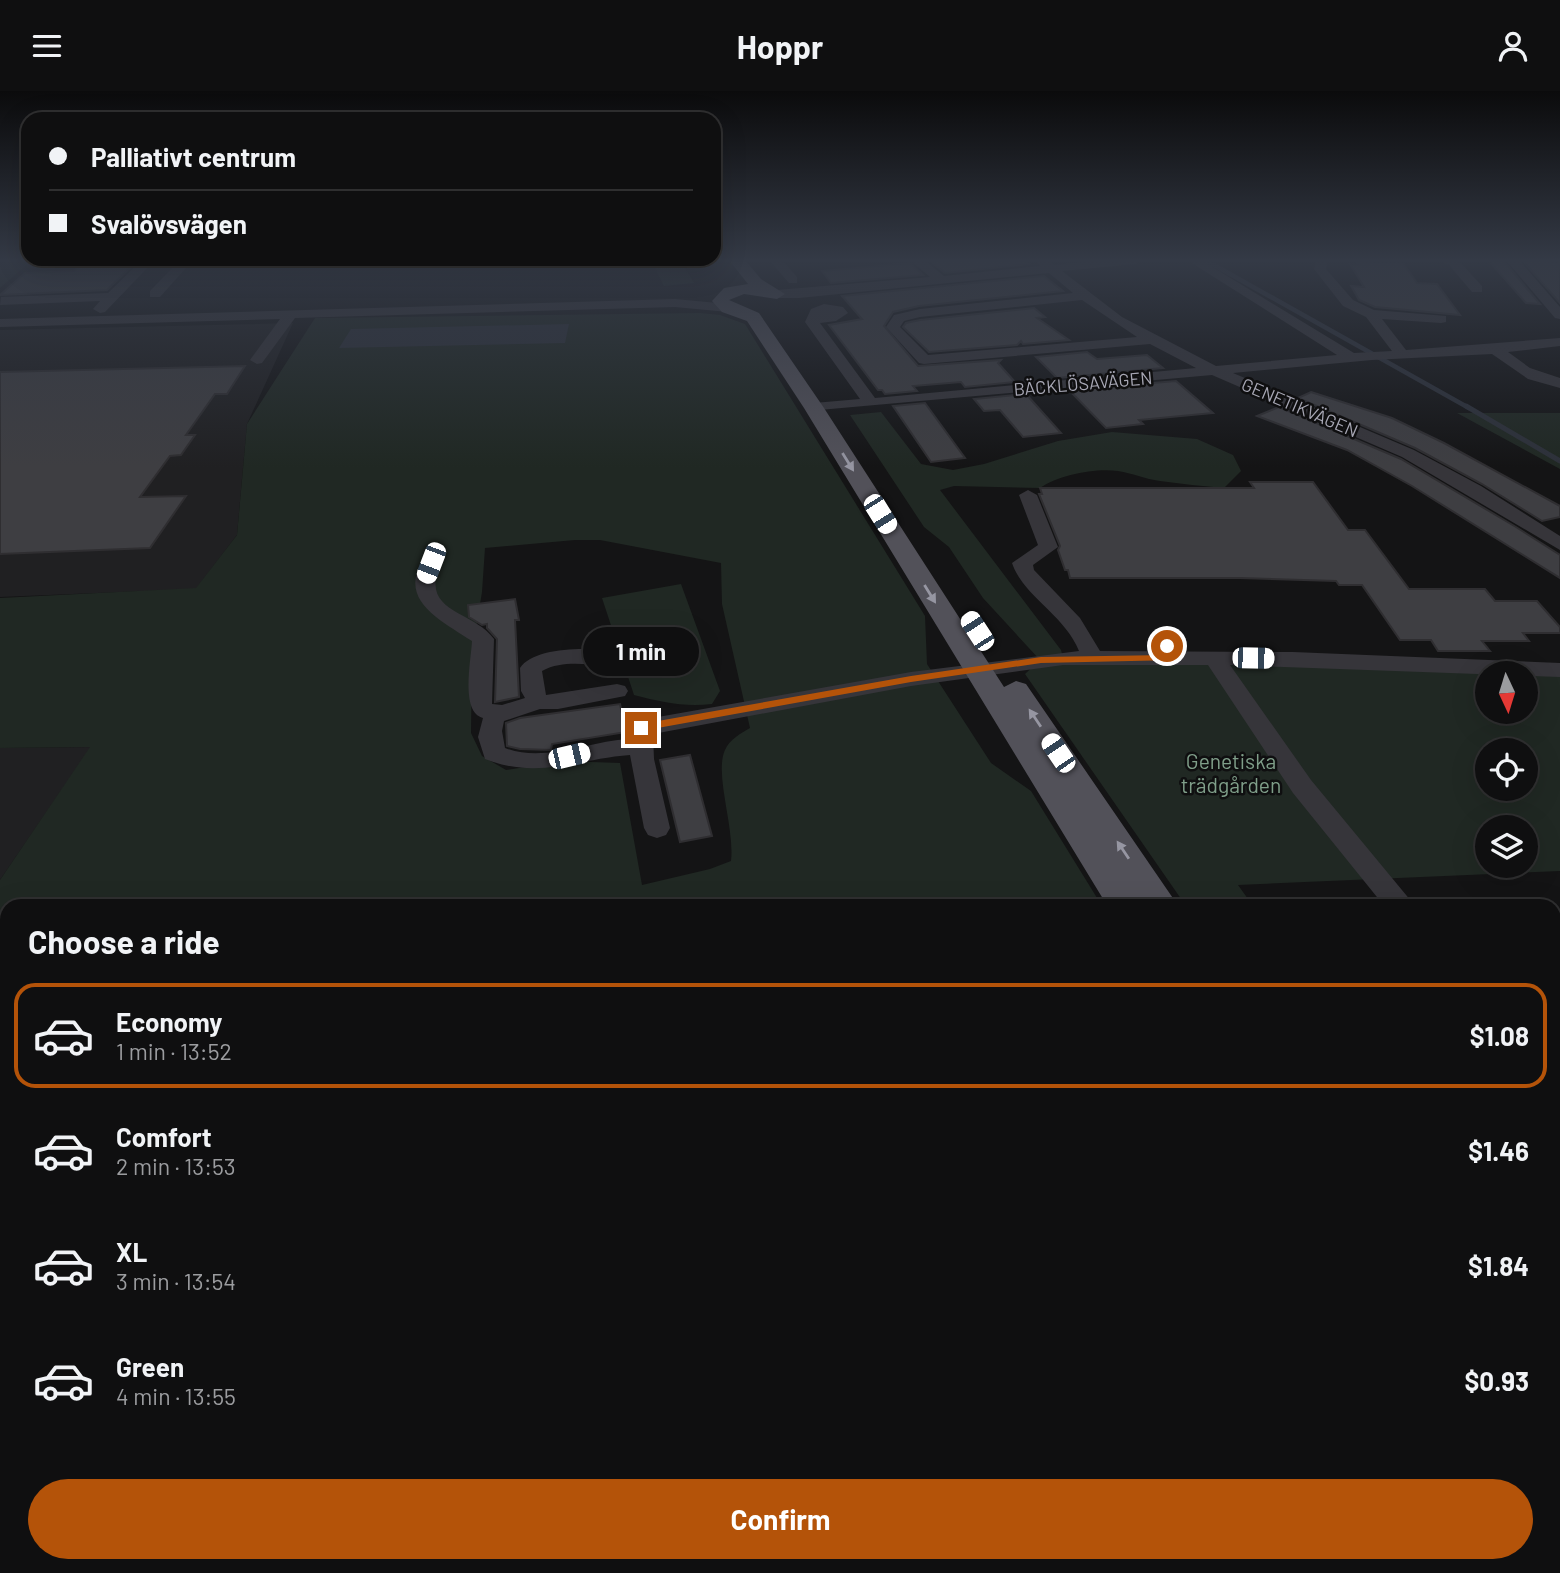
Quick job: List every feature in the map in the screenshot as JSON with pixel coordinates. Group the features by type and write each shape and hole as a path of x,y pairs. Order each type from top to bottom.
{"main road":[{"path":"762,329 822,407 868,460 1122,899"},
{"path":"776,329 822,407"},
{"path":"988,668 1155,899"}],"street":[{"path":"257,360 280,329"},
{"path":"817,329 871,403"},
{"path":"895,329 924,360 1151,340"},
{"name":"GENETIKVÄGEN","path":"1133,329 1213,371 1386,444 1442,471 1560,544"},
{"path":"1305,329 1352,358"},
{"path":"1383,329 1402,354"},
{"name":"BÄCKLÖSAVÄGEN","path":"822,407 1352,358 1560,342"},
{"path":"1496,349 1508,361 1535,377 1560,383"},
{"path":"431,563 424,580 425,590 432,602 483,639 480,705 485,711 499,712 539,702 558,702 617,691"},
{"path":"499,712 492,720 489,740 494,753 508,761 542,761 613,747 641,737 988,668 1063,658 1170,652 1290,653 1556,676"},
{"path":"1225,654 1248,713 1336,829 1395,899"},
{"path":"539,702 531,682 531,668 535,664 592,655 615,658"},
{"path":"641,737 657,828"}],"lane":[{"path":"1028,495 1048,547 1023,563 1025,572 1086,639 1092,658"}],"shaded area":[{"path":"290,329 247,424 237,535 196,589 0,597 0,330"},
{"path":"351,329 568,329 565,343 339,348"},
{"path":"91,747 0,880 0,748"}],"green space":[{"path":"308,329 748,329 925,616 927,664 991,763 1031,791 1098,899 0,899 0,880 90,747 0,748 0,598 196,588 237,535 247,424","holes":["600,540 721,563 722,604 750,728 729,743 722,760 731,861 710,869 642,885 620,763 564,761 506,770 482,756 471,733 472,652 482,592 485,548"]},
{"name":"Genetiska trädgården","path":"881,412 921,464 953,470 984,464 1058,441 1112,432 1197,439 1233,455 1241,471 1224,488 1160,481 1109,470 1067,476 1040,488 954,486 940,490 1061,650 1063,658 1475,668 1475,725 1538,725 1538,669 1560,670 1560,871 1538,872 1538,815 1475,815 1475,875 1238,885 1248,899 1181,899 1025,674 1040,660 983,598 949,547 924,527 850,415"},
{"path":"1457,413 1560,413 1560,469"},
{"path":"681,584 720,691 712,704 672,703 634,695 602,598"}],"building":[{"path":"832,329 887,329 918,366 1001,360 998,363 1015,382 965,387 961,382 913,386 917,391 885,394 878,390"},
{"path":"905,329 1053,329 1069,340 1023,344 1021,341 1017,345 929,352"},
{"path":"1087,352 1097,359 1147,355 1163,368 1057,378 1036,357"},
{"path":"245,366 227,394 215,394 186,435 195,435 181,455 170,456 140,497 186,496 150,548 0,554 0,372"},
{"path":"1176,381 1213,413 1139,420 1143,424 1106,428 1069,390"},
{"path":"1311,392 1392,418 1444,443 1560,506 1560,517 1542,521 1482,484 1415,448 1298,398"},
{"path":"1026,394 1061,433 1023,437 1000,410 984,411 974,399"},
{"path":"925,403 965,458 931,462 893,406"},
{"path":"1279,407 1401,459 1516,527 1560,555 1560,578 1412,486 1347,450 1257,416"},
{"path":"1250,482 1313,482 1348,530 1365,530 1409,589 1485,589 1495,601 1537,601 1560,627 1560,633 1523,633 1529,641 1482,641 1490,651 1438,651 1431,640 1400,640 1362,585 1339,585 1336,581 1240,578 1070,578 1039,494 1042,494 1040,488 1254,488"},
{"path":"515,599 519,620 515,620 519,697 495,702 497,639 487,628 487,624 482,625 469,617 468,605"},
{"path":"620,704 626,732 552,744 551,750 507,746 506,723 520,718"},
{"path":"690,755 712,836 680,842 660,760"}],"waterway":[{"path":"1328,329 1469,408"},
{"path":"1466,406 1560,461"}],"route":[{"path":"641,728 911,679 1041,660 1172,658 1167,646"}]}
